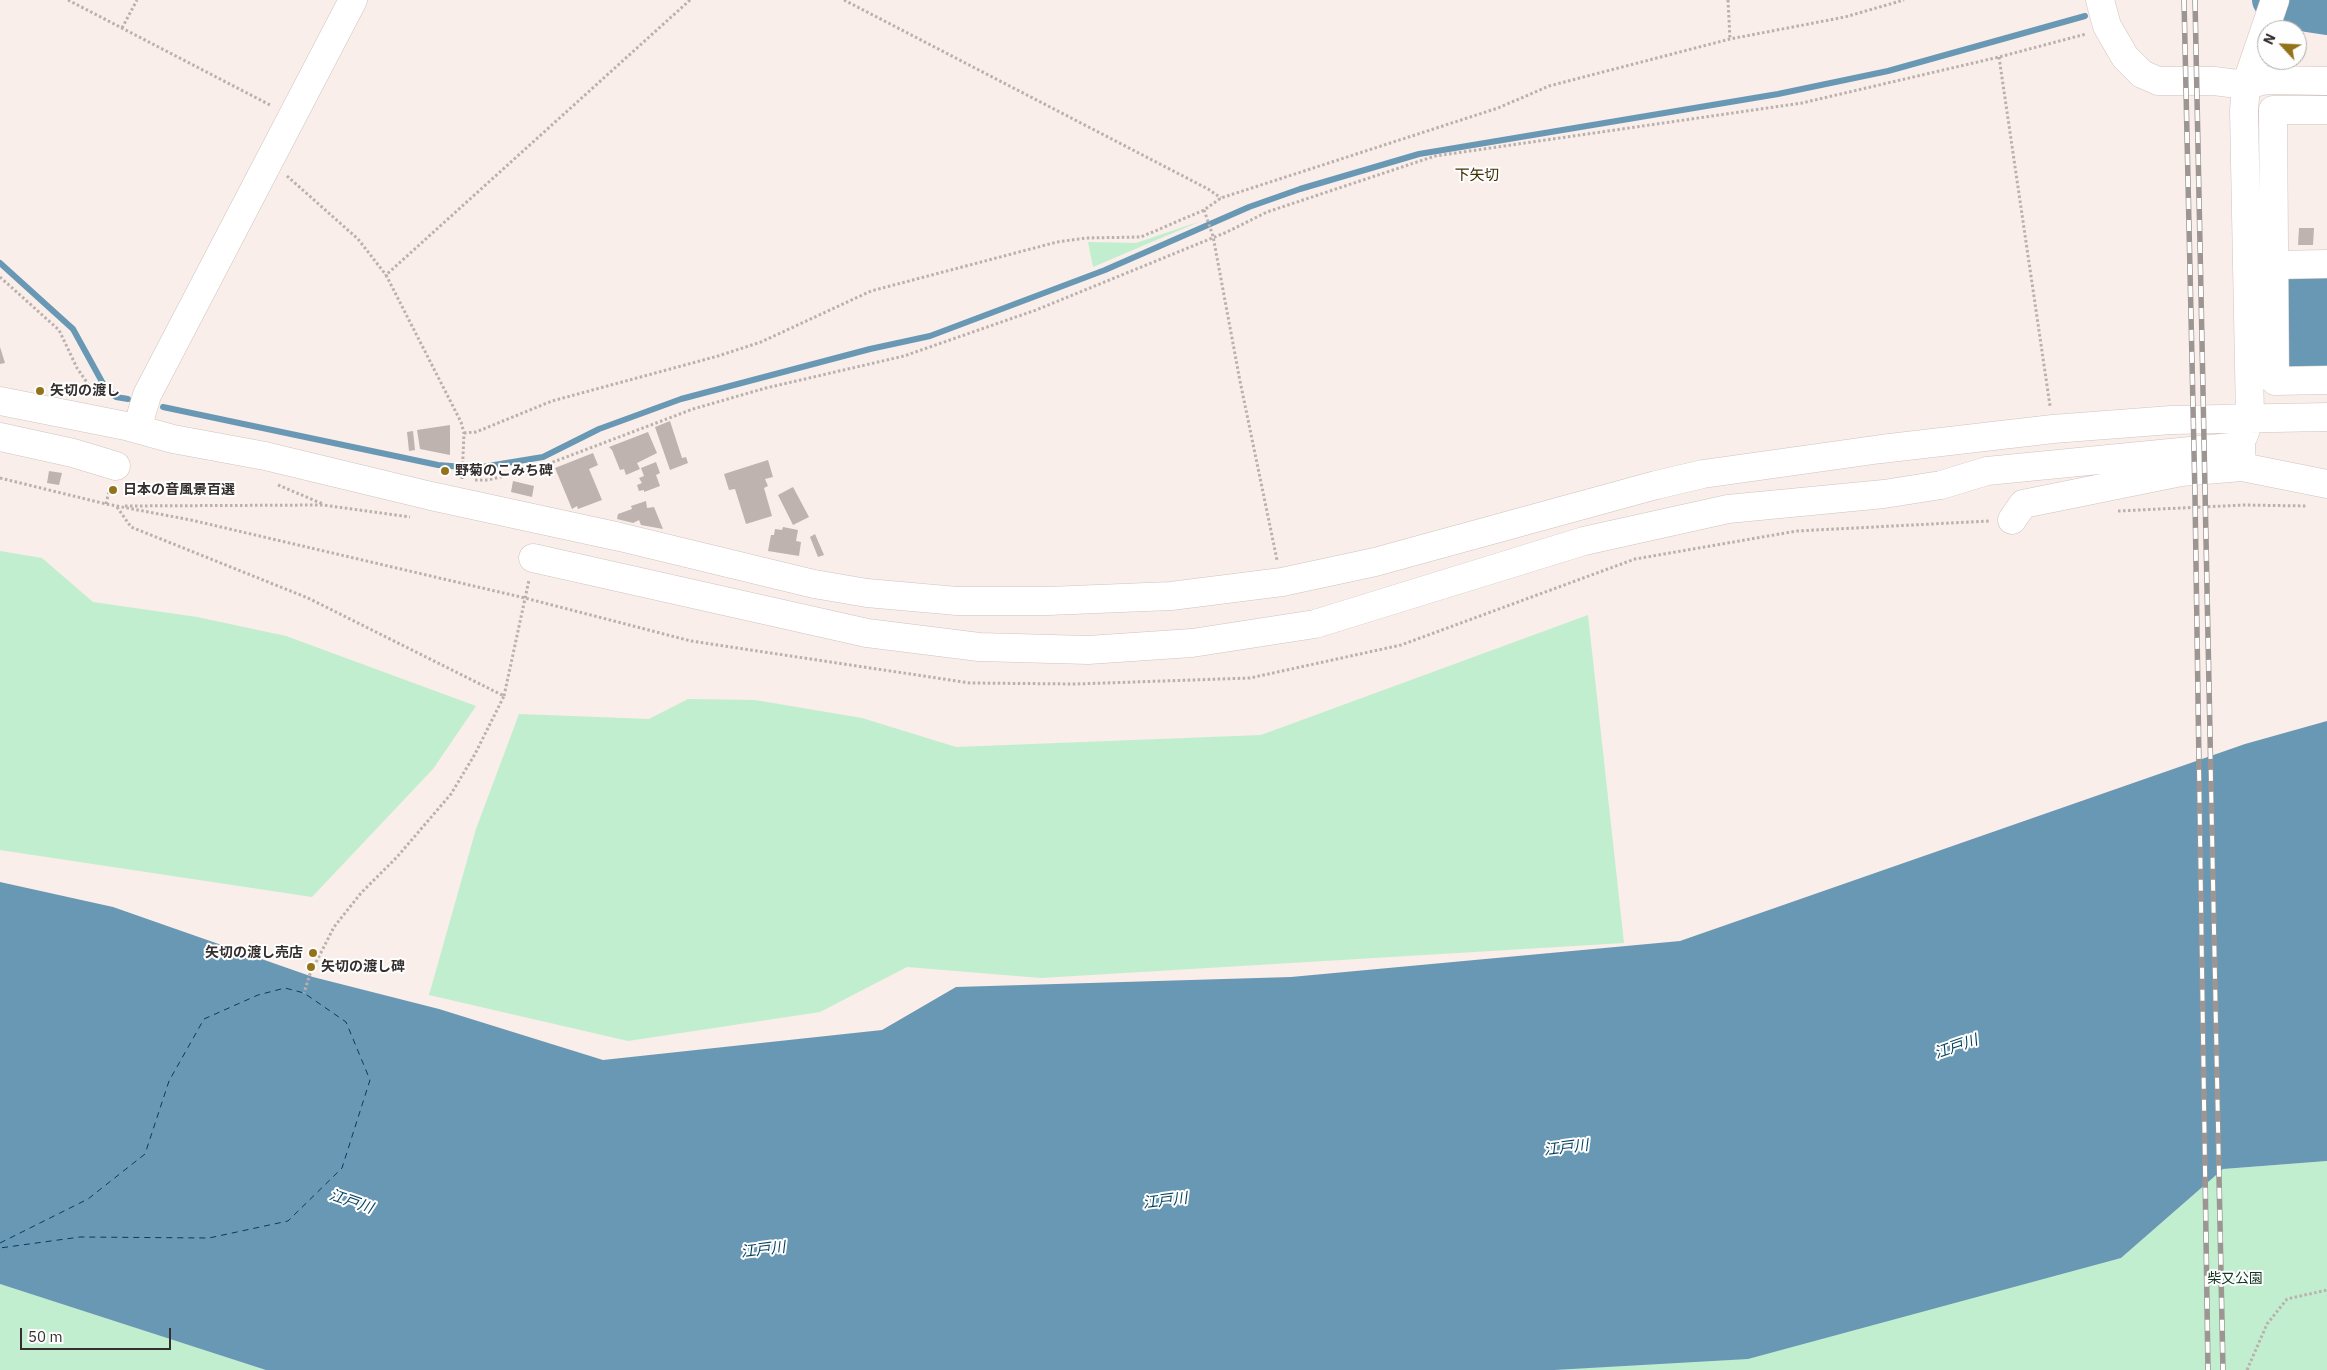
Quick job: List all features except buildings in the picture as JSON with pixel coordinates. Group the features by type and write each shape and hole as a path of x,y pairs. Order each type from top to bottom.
{"street":[{"path":"126,427 147,396 353,0"},
{"path":"2100,0 2107,26 2126,57 2142,74 2158,81 2214,82 2246,85 2267,80 2327,81"},
{"path":"2242,456 2250,418 2244,111 2246,85 2275,0"},
{"path":"2327,110 2272,110 2275,381 2327,380"},
{"path":"2274,265 2327,264"},
{"path":"0,402 126,427 173,439 265,456 431,496 620,537 814,584 867,593 957,602 1048,601 1171,596 1282,582 1375,562 1602,498 1703,474 1881,449 2053,429 2171,420 2327,417"},
{"path":"0,437 73,453 116,466"},
{"path":"2012,520 2023,504 2181,472 2242,456"},
{"path":"534,558 867,633 979,647 1088,650 1192,643 1315,624 1584,541 1728,509 1884,494 1941,484 1987,471 2242,456 2327,484"}],"path":[{"path":"68,0 293,116"},
{"path":"122,28 136,0"},
{"path":"386,274 690,0"},
{"path":"844,0 1208,189 1221,198"},
{"path":"1728,0 1730,39"},
{"path":"464,433 476,432 552,401 752,345 871,292 1057,242 1086,238 1141,236 1204,210 1221,198 1498,108 1549,86 1730,39 1844,17 1904,0"},
{"path":"270,161 358,239 386,274 461,422 464,433 462,480 488,480 540,467 693,409 766,388 904,356 1036,310 1267,212 1435,156 1802,103 1999,57 2090,34 2107,26"},
{"path":"1999,57 2053,429"},
{"path":"1204,210 1213,236 1240,382 1282,582"},
{"path":"0,277 59,330 78,368 126,427"},
{"path":"416,518 323,505 116,506 131,527 308,598 504,696"},
{"path":"304,993 310,974 334,927 361,893 397,858 451,794 475,754 504,696 525,598"},
{"path":"2247,1370 2267,1324 2287,1299 2327,1290"}],"green space":[{"path":"1201,221 1093,267 1088,242 1136,243"},
{"path":"0,551 42,558 93,602 197,617 286,636 476,706 433,769 312,897 0,850"},
{"path":"1588,615 1624,943 1041,978 907,967 820,1012 628,1041 429,995 476,829 519,714 649,719 688,699 755,700 862,718 956,747 1261,735"},
{"name":"柴又公園","path":"2327,1161 2327,1370 1554,1370 2121,1258 2223,1169"},
{"path":"0,1284 265,1369 266,1370 0,1370"}],"water":[{"path":"2286,275 2327,275 2327,372 2286,372"},
{"name":"江戸川","path":"2327,721 2327,1161 2223,1169 2121,1258 1748,1359 1554,1370 266,1370 0,1284 0,882 113,907 313,977 439,1009 603,1060 882,1030 956,987 1291,977 1680,941 2245,744"}],"waterway":[{"path":"2270,0 2307,14 2327,17"},
{"path":"163,407 438,465 476,468 543,457 599,429 681,399 870,349 930,336 1105,270 1249,207 1300,189 1419,154 1778,94 1888,71 2085,16"},
{"path":"0,263 73,329 106,389 116,397 128,399"}],"ferry route":[{"path":"0,1243 88,1199 145,1154 169,1081 204,1019 258,995 285,988 304,993 346,1022 370,1080 342,1168 288,1221 209,1238 80,1237 0,1248"}],"railway":[{"path":"2184,0 2195,496 2208,1370"},
{"path":"2195,0 2223,1370"}],"place":[{"name":"矢切の渡し","path":"40,391"},
{"name":"野菊のこみち碑","path":"445,471"},
{"name":"日本の音風景百選","path":"113,490"},
{"name":"矢切の渡し売店","path":"313,953"},
{"name":"矢切の渡し碑","path":"311,967"}],"district":[{"name":"下矢切","path":"1477,176"}]}
